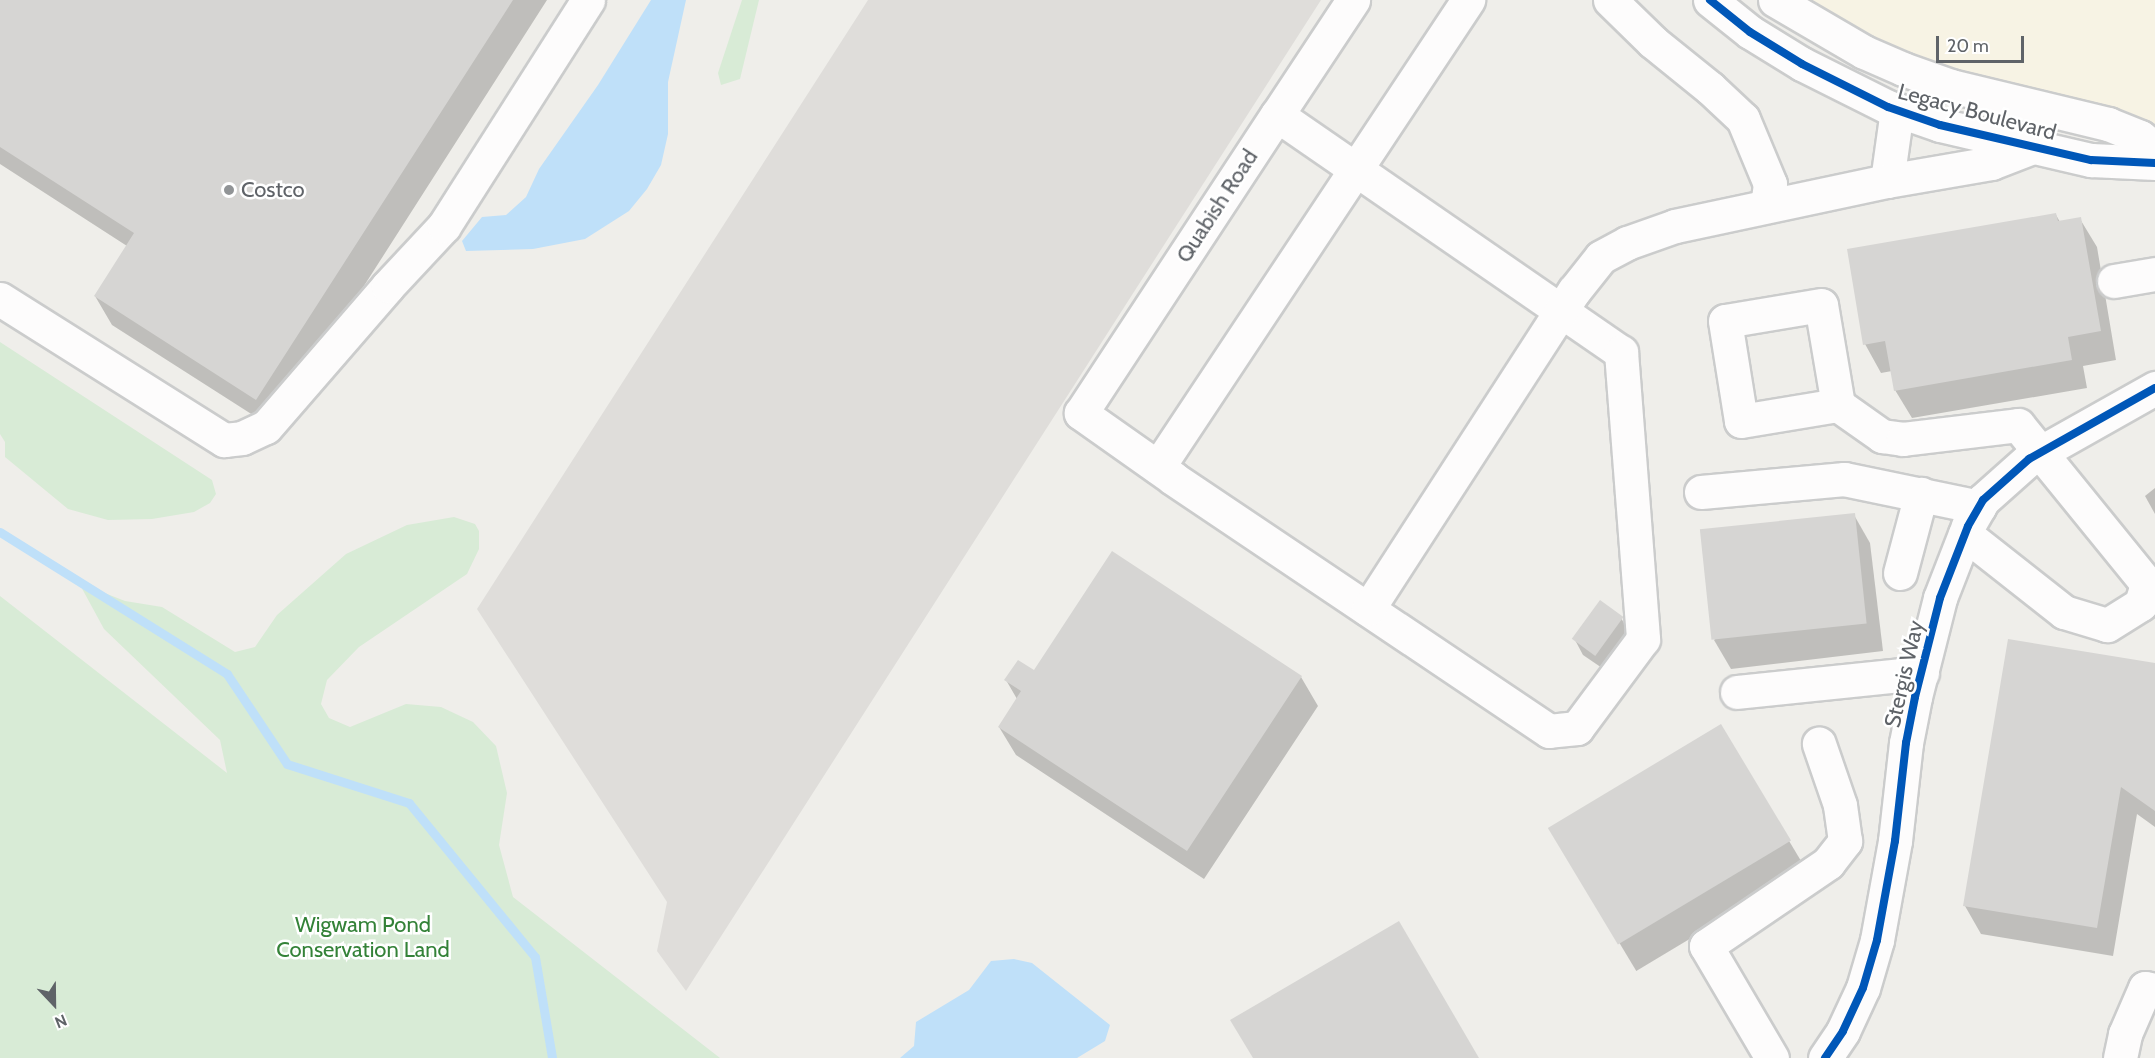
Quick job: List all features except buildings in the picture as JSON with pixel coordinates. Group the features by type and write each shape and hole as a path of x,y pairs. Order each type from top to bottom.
{"street":[{"path":"0,299 224,440 242,438 266,427 387,286 444,226 588,0"},
{"name":"Quabish Road","path":"1158,467 1082,413 1353,0"},
{"path":"1277,116 1356,170 1561,312 1621,352 1643,639 1577,728 1549,731 1158,467 1356,170 1468,0"},
{"path":"1610,0 1653,42 1710,88 1743,119 1770,184 1767,206"},
{"name":"Legacy Boulevard","path":"1710,0 1750,32 1802,64 1846,88 1897,110 1940,125 2091,160 2155,163"},
{"name":"Legacy Boulevard","path":"1775,0 1864,52 1903,69 1951,86 2108,124 2140,137 2155,148"},
{"path":"1887,181 1897,110"},
{"path":"1368,609 1574,291 1601,257 1627,243 1675,226 1887,181 1991,163 2033,147"},
{"path":"2114,281 2155,274"},
{"name":"Stergis Way","path":"1825,1058 1843,1031 1863,988 1877,940 1895,841 1906,743 1940,598 1972,520 2004,480 2039,453 2155,388"},
{"path":"1701,492 1844,478 1921,495 1972,520 2064,612 2107,625 2141,604 2147,584 2018,425 1903,439 1882,436 1838,405"},
{"path":"1900,573 1921,495"},
{"path":"1737,692 1922,673"},
{"path":"1772,1058 1706,946 1827,864 1845,842 1840,805 1819,744"},
{"path":"1845,842 1895,841"},
{"path":"2120,1058 2125,1034 2145,988 2155,990"}],"shaded area":[{"path":"868,0 1321,0 686,991 657,951 667,902 477,609"},
{"path":"1775,0 2155,0 2155,148 2006,100"}],"green space":[{"path":"742,0 759,0 740,79 721,85 718,73"},
{"path":"0,342 212,480 216,494 210,503 194,512 152,519 108,520 68,509 5,457 5,442 0,434"},
{"name":"Wigwam Pond Conservation Land","path":"454,517 475,524 479,531 479,549 467,574 359,647 327,680 321,704 329,718 350,727 406,704 441,707 473,722 496,746 507,793 499,845 513,897 720,1058 0,1058 0,596 227,773 220,740 104,629 79,583 125,601 162,607 235,652 255,647 277,615 346,554 407,525"}],"water":[{"path":"651,0 686,0 668,82 668,134 661,165 647,189 629,211 585,239 533,249 466,251 462,241 482,217 506,215 526,197 539,169 598,85"},
{"path":"1014,959 1032,963 1110,1025 1105,1041 1077,1058 900,1058 914,1046 916,1022 969,990 991,961"}],"waterway":[{"path":"0,532 227,674 287,764 409,803 535,957 552,1058"}],"cycle path":[{"path":"1710,0 1750,32 1802,64 1888,107 1940,125 2091,160 2155,163"},
{"path":"1825,1058 1843,1031 1863,988 1877,940 1895,841 1906,743 1915,697 1940,598 1968,526 1983,500 2029,459 2155,388"}],"place":[{"name":"Costco","path":"229,190"}]}
